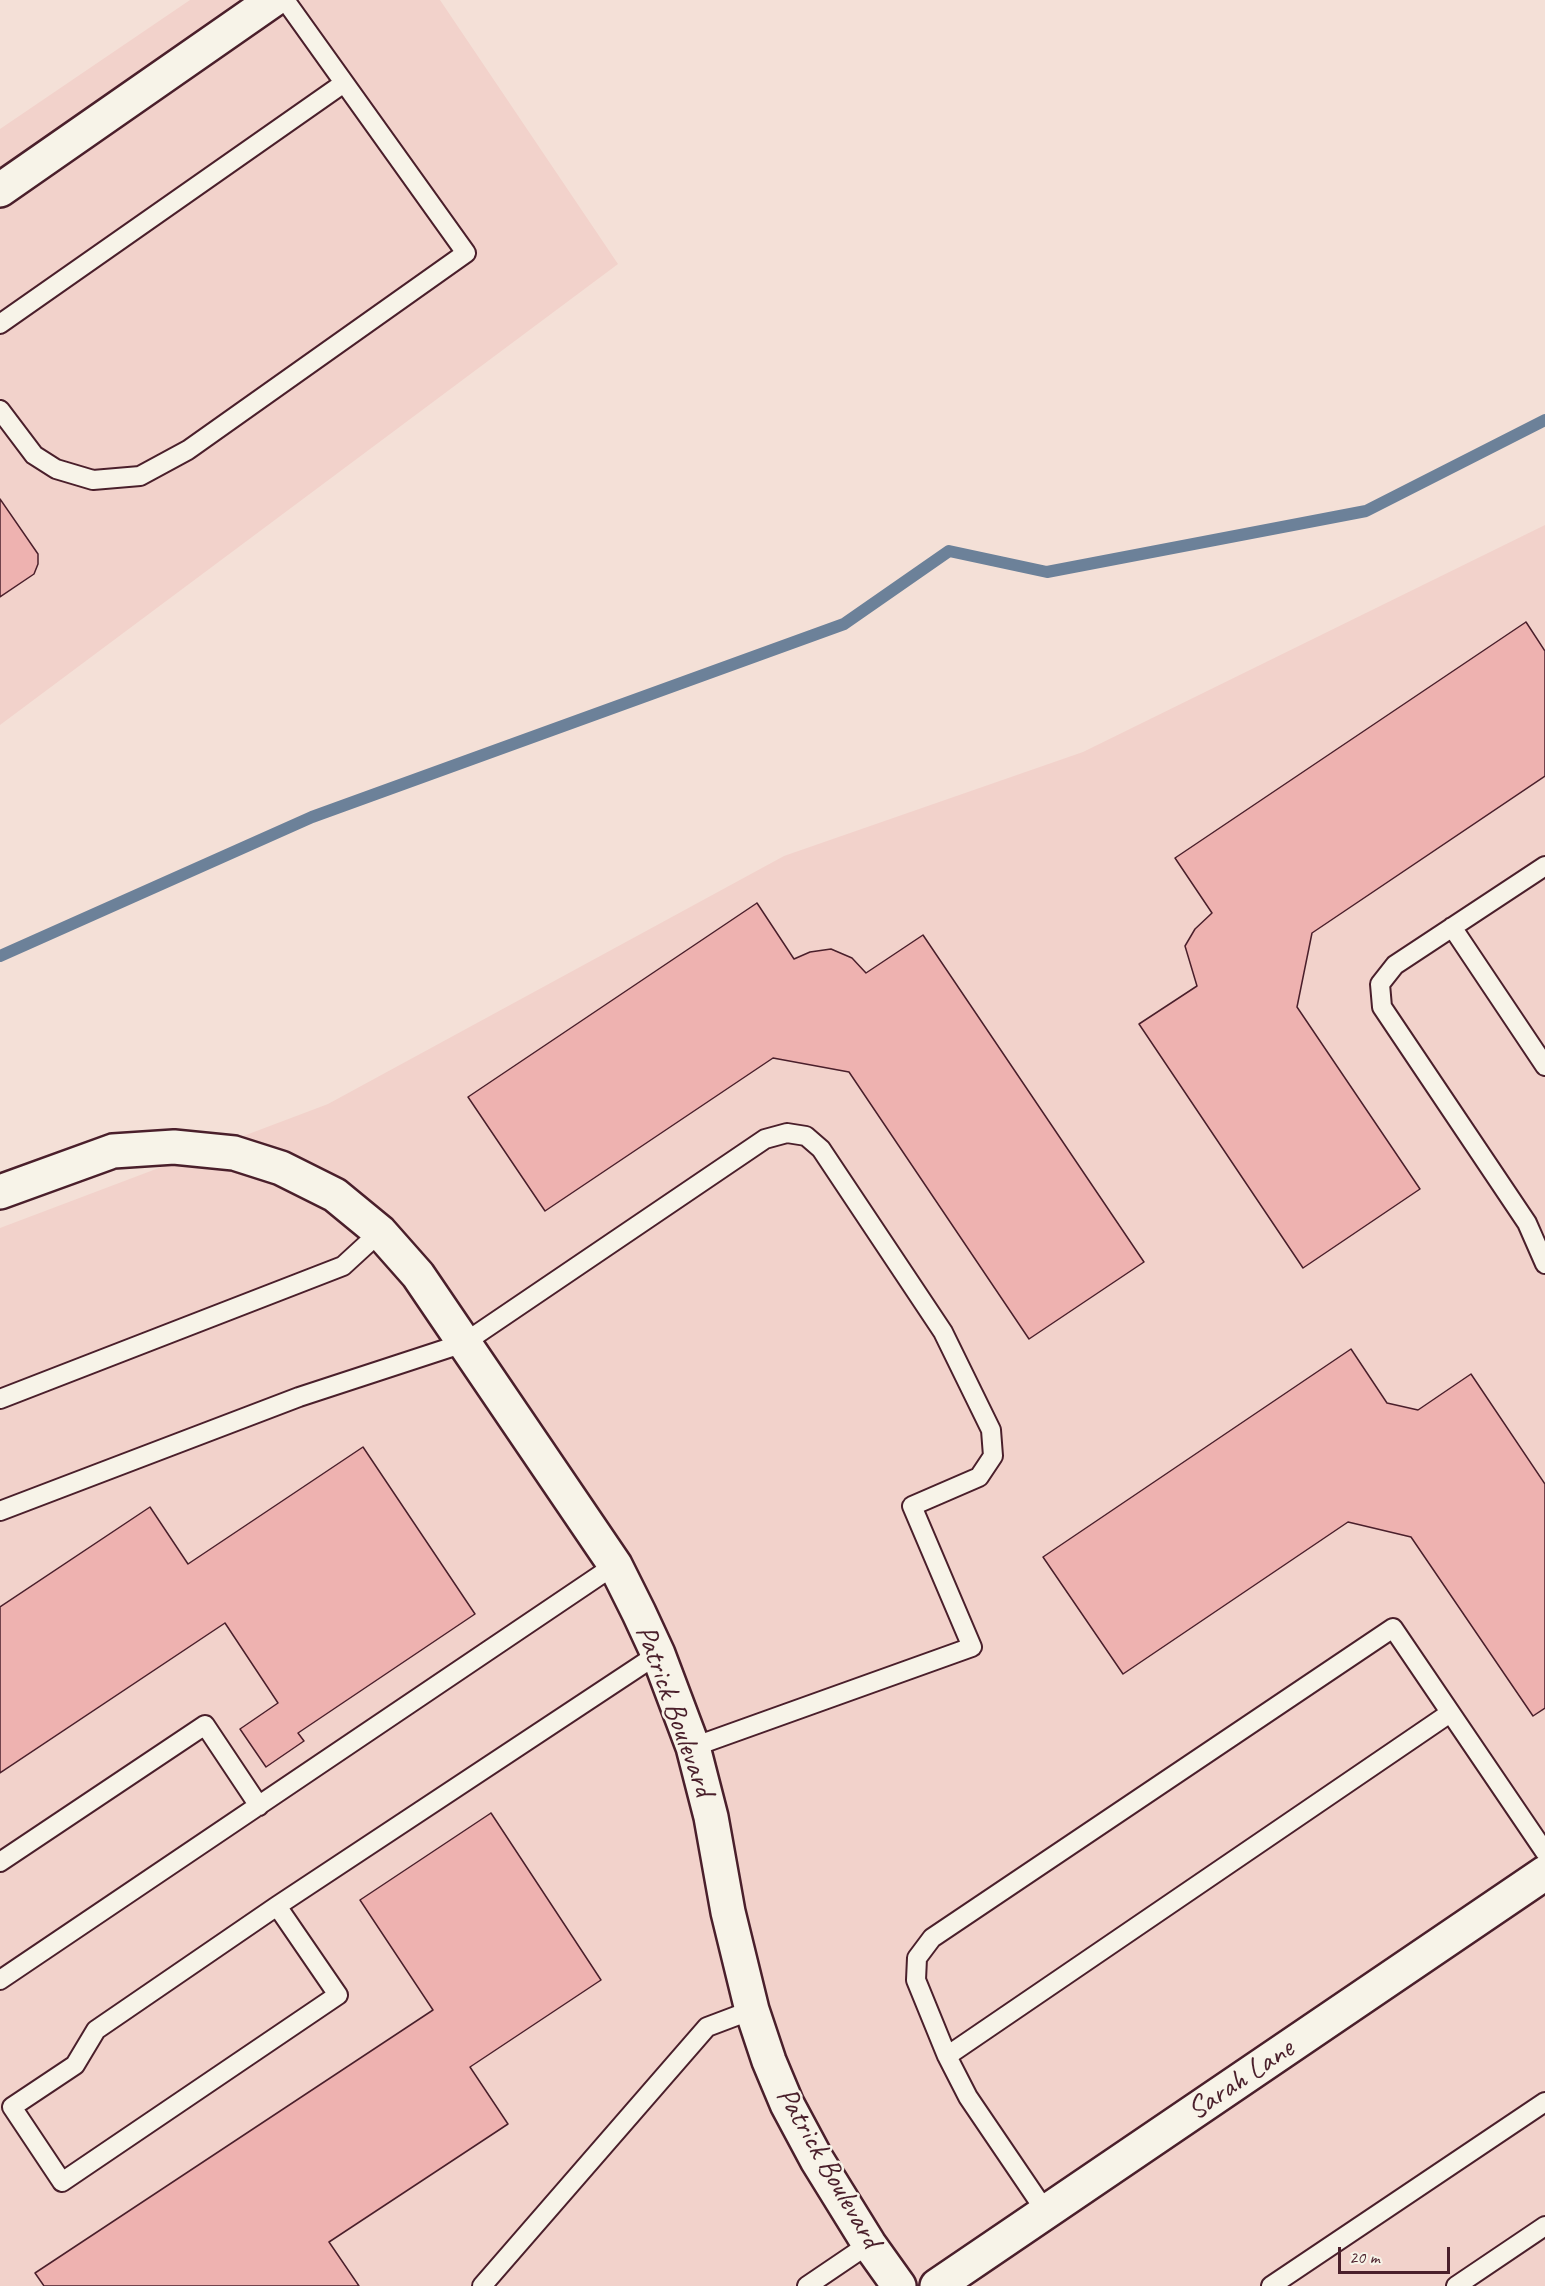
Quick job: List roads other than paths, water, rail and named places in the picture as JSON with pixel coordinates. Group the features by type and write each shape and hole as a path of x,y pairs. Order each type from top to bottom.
{"street":[{"path":"0,190 273,0"},
{"name":"Patrick Boulevard","path":"0,1192 113,1151 174,1147 243,1156 281,1168 335,1195 380,1232 418,1275 615,1565 658,1654 693,1747 711,1817 728,1912 752,2010 769,2061 787,2104 817,2160 869,2244 899,2286"},
{"name":"Sarah Lane","path":"937,2286 1545,1873"}],"lane":[{"path":"0,410 34,454 56,470 93,480 140,476 188,450 466,253 285,0"},
{"path":"0,324 344,83"},
{"path":"1545,866 1395,965 1380,984 1382,1007 1527,1223 1545,1264"},
{"path":"1452,927 1545,1066"},
{"path":"0,1511 298,1397 464,1343 765,1139 787,1133 806,1136 821,1149 943,1332 991,1430 993,1456 978,1477 912,1506 972,1647 693,1747"},
{"path":"0,1399 343,1266 380,1232"},
{"path":"0,1980 615,1565"},
{"path":"1046,2212 968,2097 947,2056 916,1980 917,1958 932,1938 1393,1628 1545,1852"},
{"path":"277,1906 338,1995 62,2182 12,2107 75,2065 96,2030 277,1906 658,1654"},
{"path":"947,2056 1450,1713"},
{"path":"0,1862 206,1725 259,1806"},
{"path":"482,2286 707,2027 752,2010"},
{"path":"1271,2286 1545,2102"},
{"path":"1456,2286 1545,2226"},
{"path":"807,2286 869,2244"}],"waterway":[{"path":"0,956 312,817 844,624 949,551 1047,572 1366,511 1545,420"}]}
